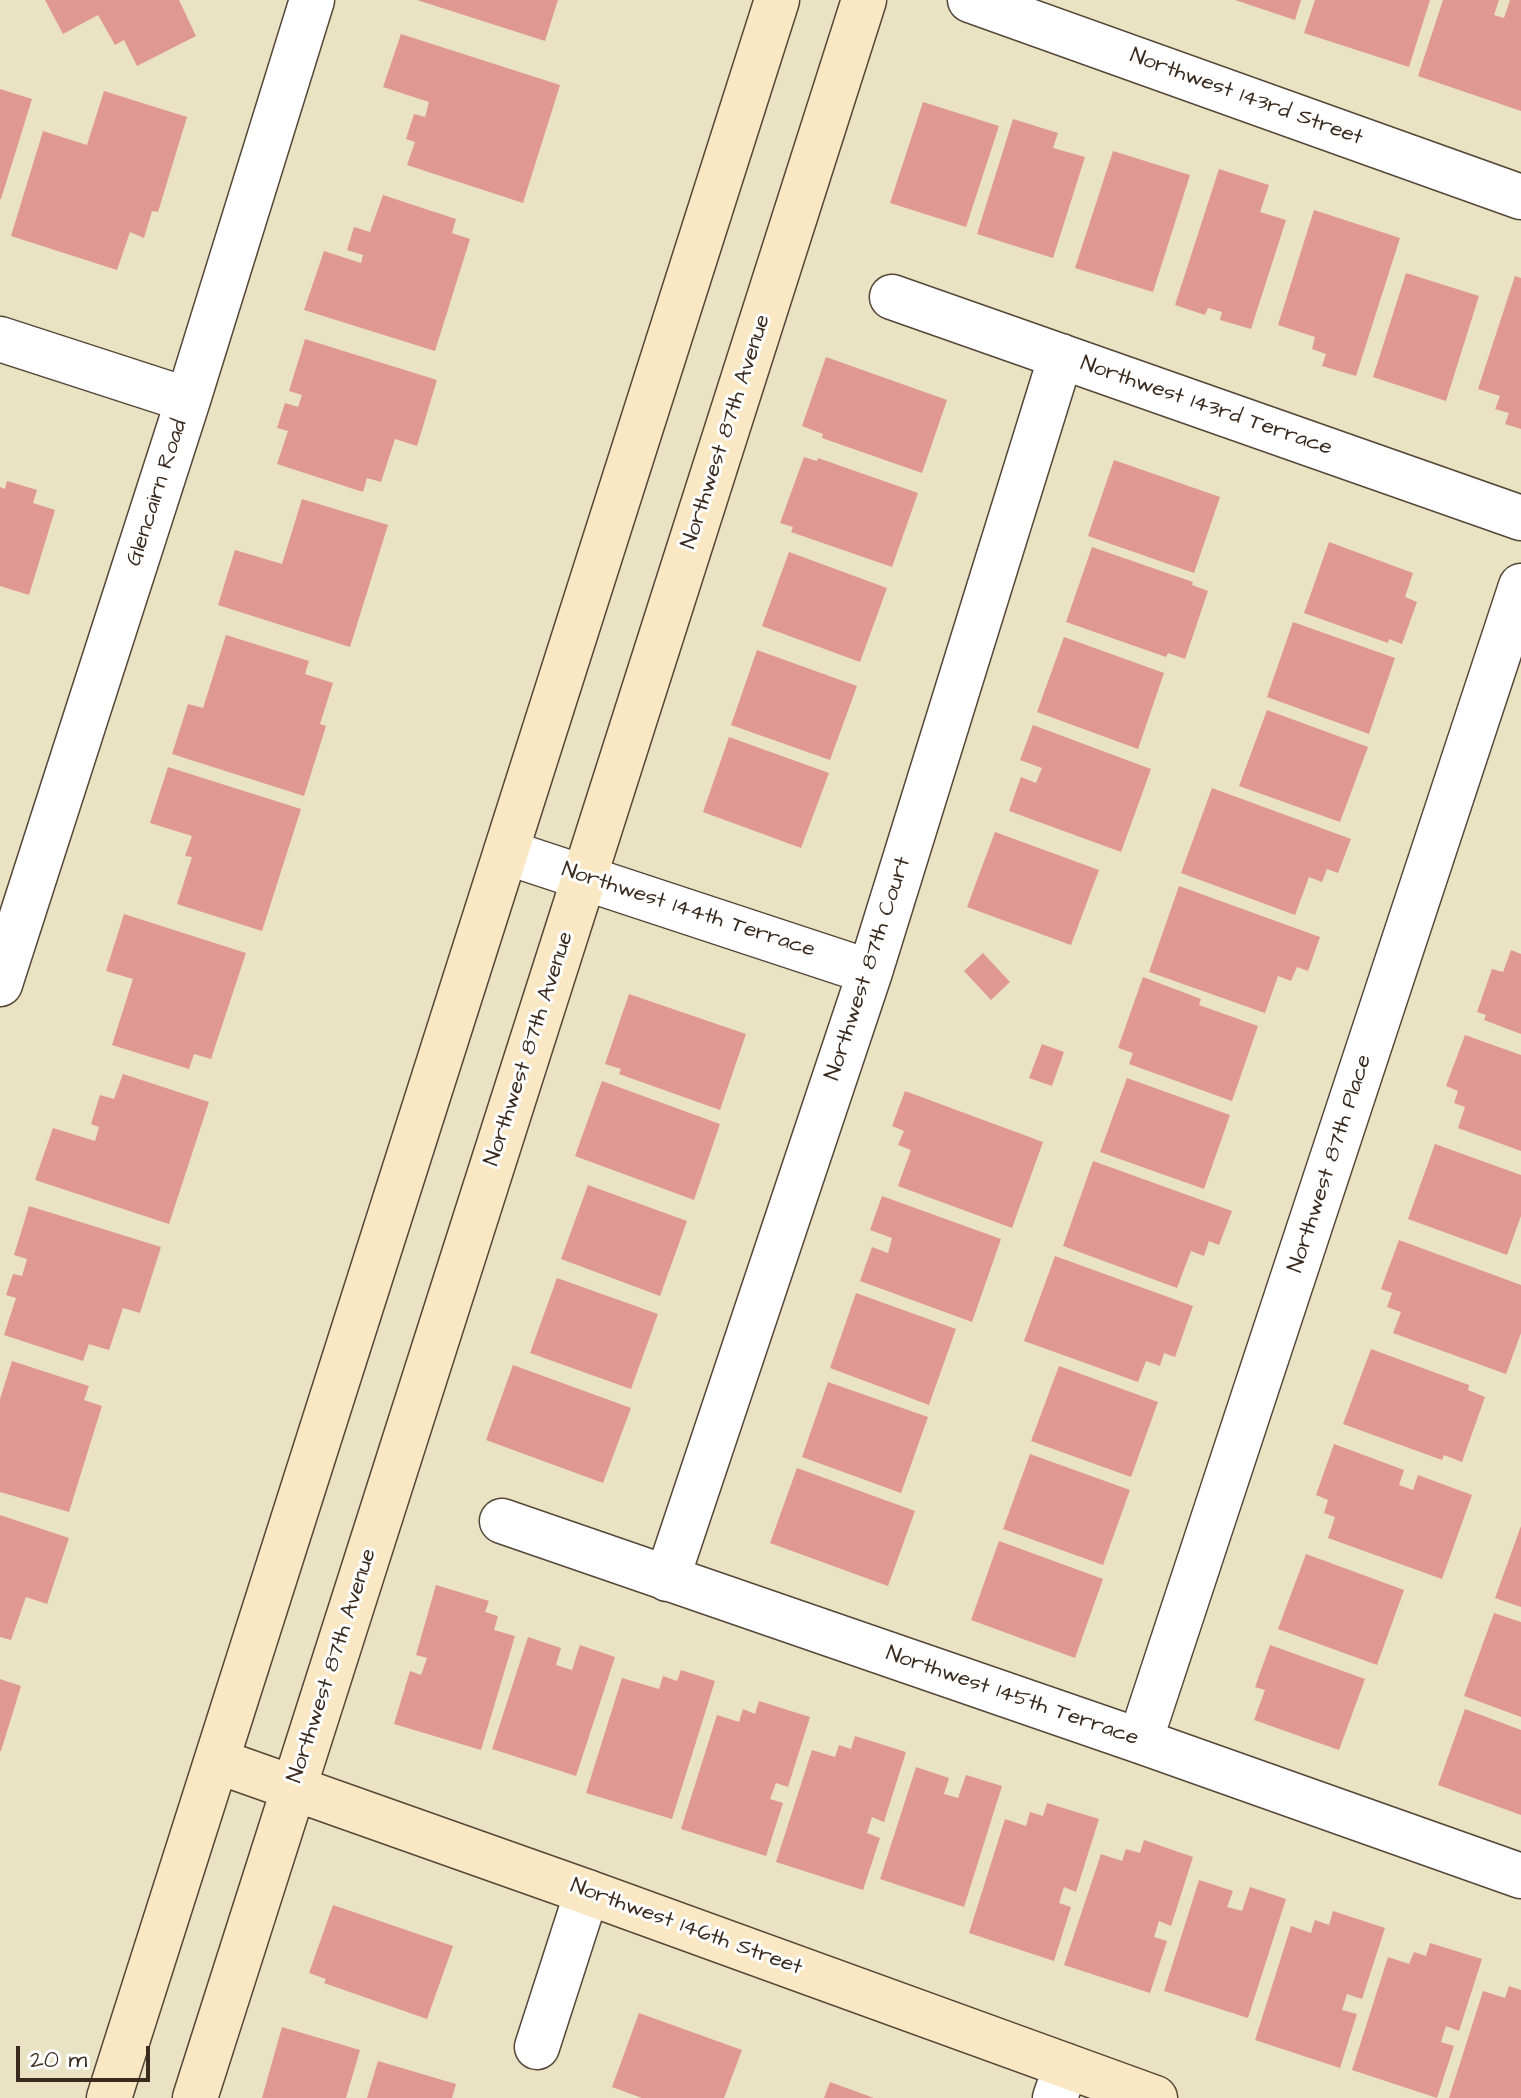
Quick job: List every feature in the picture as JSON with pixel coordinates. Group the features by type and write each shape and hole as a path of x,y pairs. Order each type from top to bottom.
{"main road":[{"path":"109,2098 777,0"},
{"name":"Northwest 87th Avenue","path":"195,2098 864,0"},
{"name":"Northwest 146th Street","path":"217,1761 587,1892 1061,2082 1155,2098"}],"street":[{"name":"Glencairn Road","path":"0,984 188,400 312,0"},
{"name":"Northwest 143rd Street","path":"970,0 1521,197"},
{"name":"Northwest 143rd Terrace","path":"892,297 1521,518"},
{"path":"0,339 188,400"},
{"name":"Northwest 87th Court","path":"667,1579 870,972 1061,356"},
{"name":"Northwest 87th Place","path":"1140,1741 1521,586"},
{"name":"Northwest 144th Terrace","path":"506,852 870,972"},
{"name":"Northwest 145th Terrace","path":"502,1521 1521,1876"},
{"path":"537,2047 587,1892"}],"building":[{"path":"45,0 179,0 196,36 137,66 124,40 115,45 98,15 63,34"},
{"path":"417,0 558,0 545,41"},
{"path":"1235,0 1301,0 1295,20"},
{"path":"1315,0 1430,0 1409,67 1304,33"},
{"path":"1443,0 1499,0 1494,15 1504,18 1510,0 1521,0 1521,111 1418,76"},
{"path":"401,34 560,85 523,203 407,165 415,142 406,139 414,114 425,117 429,102 383,87"},
{"path":"0,89 32,99 1,199 0,199"},
{"path":"104,91 187,117 158,212 152,211 144,238 130,232 117,270 11,236 43,131 87,145"},
{"path":"923,102 999,126 966,227 890,203"},
{"path":"1013,119 1058,133 1053,148 1085,157 1053,258 977,234"},
{"path":"1113,151 1190,175 1153,292 1075,268"},
{"path":"1219,169 1269,185 1260,212 1286,220 1251,329 1220,320 1222,312 1208,308 1205,315 1175,305"},
{"path":"383,195 456,219 452,233 470,239 435,351 304,310 324,251 361,263 363,255 347,250 354,227 370,232"},
{"path":"1314,210 1400,238 1356,376 1322,366 1326,354 1312,349 1315,337 1278,325"},
{"path":"1406,273 1479,296 1446,401 1373,377"},
{"path":"1515,276 1521,278 1521,429 1505,424 1509,413 1495,409 1500,396 1478,389"},
{"path":"305,339 437,380 417,446 395,439 381,482 367,478 363,492 277,464 288,431 277,428 285,403 298,407 302,395 289,391"},
{"path":"826,357 947,400 922,473 822,438 823,434 802,426"},
{"path":"804,457 817,461 818,458 918,493 892,567 791,532 793,527 780,523"},
{"path":"1114,460 1220,497 1194,573 1088,536"},
{"path":"7,481 37,490 33,503 55,510 29,595 0,586 0,487 5,489"},
{"path":"302,499 388,525 350,647 218,605 235,550 282,564"},
{"path":"1329,542 1413,573 1405,597 1417,602 1402,644 1389,639 1388,643 1304,613"},
{"path":"1092,547 1193,582 1192,585 1208,591 1185,659 1168,653 1166,657 1066,622"},
{"path":"789,552 887,588 860,662 762,626"},
{"path":"1293,622 1395,658 1369,734 1267,697"},
{"path":"226,635 309,661 305,674 333,683 320,724 326,726 304,796 172,754 188,704 203,708"},
{"path":"1064,637 1164,673 1138,749 1037,712"},
{"path":"757,650 857,686 830,760 731,725"},
{"path":"1267,710 1368,747 1340,822 1239,786"},
{"path":"1033,725 1151,769 1121,852 1009,811 1021,777 1036,783 1042,768 1020,760"},
{"path":"729,737 829,773 801,848 703,812"},
{"path":"168,767 301,809 262,931 177,904 192,857 185,856 192,836 150,823"},
{"path":"1212,788 1351,839 1338,873 1327,869 1322,882 1309,877 1295,915 1181,873"},
{"path":"995,832 1099,870 1071,945 967,907"},
{"path":"1179,886 1320,937 1308,971 1297,967 1291,981 1278,976 1265,1013 1149,972"},
{"path":"124,914 246,953 211,1059 194,1054 189,1069 112,1045 133,979 106,971"},
{"path":"1511,950 1521,954 1521,1034 1484,1020 1486,1015 1477,1012 1492,969 1503,972"},
{"path":"983,953 1010,982 991,1000 964,971"},
{"path":"1143,977 1201,999 1199,1005 1258,1026 1232,1101 1129,1064 1133,1053 1118,1048"},
{"path":"629,994 746,1034 720,1110 619,1074 621,1069 605,1064"},
{"path":"1465,1035 1521,1055 1521,1151 1458,1128 1465,1107 1454,1103 1458,1091 1446,1086"},
{"path":"1042,1044 1064,1052 1052,1086 1029,1078"},
{"path":"123,1074 209,1102 169,1224 35,1180 53,1128 95,1141 99,1127 91,1124 100,1095 114,1099"},
{"path":"1127,1078 1230,1115 1204,1189 1100,1152"},
{"path":"602,1081 720,1124 694,1200 575,1156"},
{"path":"905,1091 1043,1142 1012,1228 898,1186 911,1150 898,1145 904,1131 892,1126"},
{"path":"1435,1144 1521,1175 1521,1216 1507,1255 1408,1219"},
{"path":"1093,1161 1232,1211 1219,1245 1209,1241 1204,1256 1191,1251 1177,1288 1063,1246"},
{"path":"588,1185 687,1221 660,1296 561,1259"},
{"path":"882,1196 1001,1239 972,1322 860,1281 872,1247 888,1253 892,1238 870,1230"},
{"path":"29,1206 161,1247 140,1313 123,1308 109,1350 89,1344 83,1361 4,1335 16,1298 6,1295 13,1274 22,1276 27,1259 14,1255"},
{"path":"1399,1240 1521,1285 1521,1333 1506,1374 1393,1333 1401,1312 1387,1307 1392,1293 1381,1289"},
{"path":"1055,1256 1193,1306 1175,1357 1164,1353 1160,1366 1146,1361 1138,1382 1024,1341"},
{"path":"557,1278 658,1314 631,1389 530,1353"},
{"path":"856,1293 956,1329 929,1405 830,1368"},
{"path":"1371,1349 1469,1385 1468,1390 1485,1397 1462,1462 1444,1455 1442,1460 1343,1424"},
{"path":"12,1361 89,1386 84,1400 102,1406 69,1512 0,1492 0,1399"},
{"path":"513,1365 631,1408 603,1483 486,1440"},
{"path":"1059,1366 1158,1402 1131,1477 1031,1441"},
{"path":"828,1382 928,1417 901,1493 802,1457"},
{"path":"1334,1444 1404,1470 1399,1485 1413,1490 1418,1475 1472,1495 1442,1579 1328,1538 1335,1517 1324,1513 1328,1500 1316,1495"},
{"path":"1030,1454 1130,1490 1103,1565 1003,1529"},
{"path":"797,1468 915,1511 888,1586 770,1543"},
{"path":"0,1515 69,1538 47,1604 26,1597 11,1640 0,1637"},
{"path":"1521,1526 1521,1607 1495,1598"},
{"path":"999,1541 1103,1579 1075,1658 971,1620"},
{"path":"1306,1554 1404,1590 1377,1665 1278,1629"},
{"path":"436,1585 489,1601 485,1612 498,1616 494,1630 515,1636 481,1750 394,1724 410,1671 421,1675 427,1658 416,1655"},
{"path":"1494,1613 1521,1622 1521,1717 1464,1696"},
{"path":"528,1637 561,1648 556,1665 572,1670 580,1645 615,1657 576,1776 492,1749"},
{"path":"1270,1645 1365,1679 1339,1750 1254,1720 1265,1690 1255,1687"},
{"path":"681,1670 715,1681 672,1819 586,1793 622,1678 659,1689 663,1676 677,1681"},
{"path":"0,1679 21,1686 1,1751 0,1751"},
{"path":"759,1701 810,1717 788,1787 776,1783 770,1799 783,1803 766,1856 681,1829 717,1715 739,1722 743,1709 755,1714"},
{"path":"1465,1709 1521,1730 1521,1815 1438,1785"},
{"path":"855,1736 906,1752 884,1822 872,1817 867,1833 880,1838 863,1890 776,1862 812,1750 835,1757 839,1745 851,1749"},
{"path":"916,1767 949,1778 944,1794 958,1798 966,1775 1002,1786 964,1907 880,1879"},
{"path":"1047,1803 1099,1819 1076,1892 1064,1887 1059,1903 1071,1907 1054,1961 969,1933 1005,1819 1026,1826 1030,1812 1043,1816"},
{"path":"1144,1840 1193,1857 1171,1926 1159,1921 1154,1937 1167,1941 1150,1993 1064,1965 1101,1854 1122,1861 1126,1849 1140,1853"},
{"path":"1199,1880 1233,1891 1227,1907 1242,1911 1250,1887 1286,1899 1248,2018 1164,1991"},
{"path":"333,1905 453,1946 427,2019 324,1983 326,1979 309,1973"},
{"path":"1333,1911 1385,1928 1362,1999 1347,1994 1342,2010 1357,2014 1340,2068 1255,2040 1291,1926 1311,1933 1315,1920 1329,1925"},
{"path":"1430,1943 1482,1959 1459,2031 1446,2026 1441,2042 1454,2046 1437,2098 1352,2070 1388,1957 1409,1964 1414,1952 1426,1956"},
{"path":"1509,1986 1521,1990 1521,2098 1449,2098 1483,1991 1505,1998"},
{"path":"639,2013 742,2050 724,2098 642,2098 612,2087"},
{"path":"282,2027 360,2050 346,2098 262,2098"},
{"path":"378,2061 456,2084 452,2098 367,2098"},
{"path":"830,2082 874,2098 824,2098"}]}
